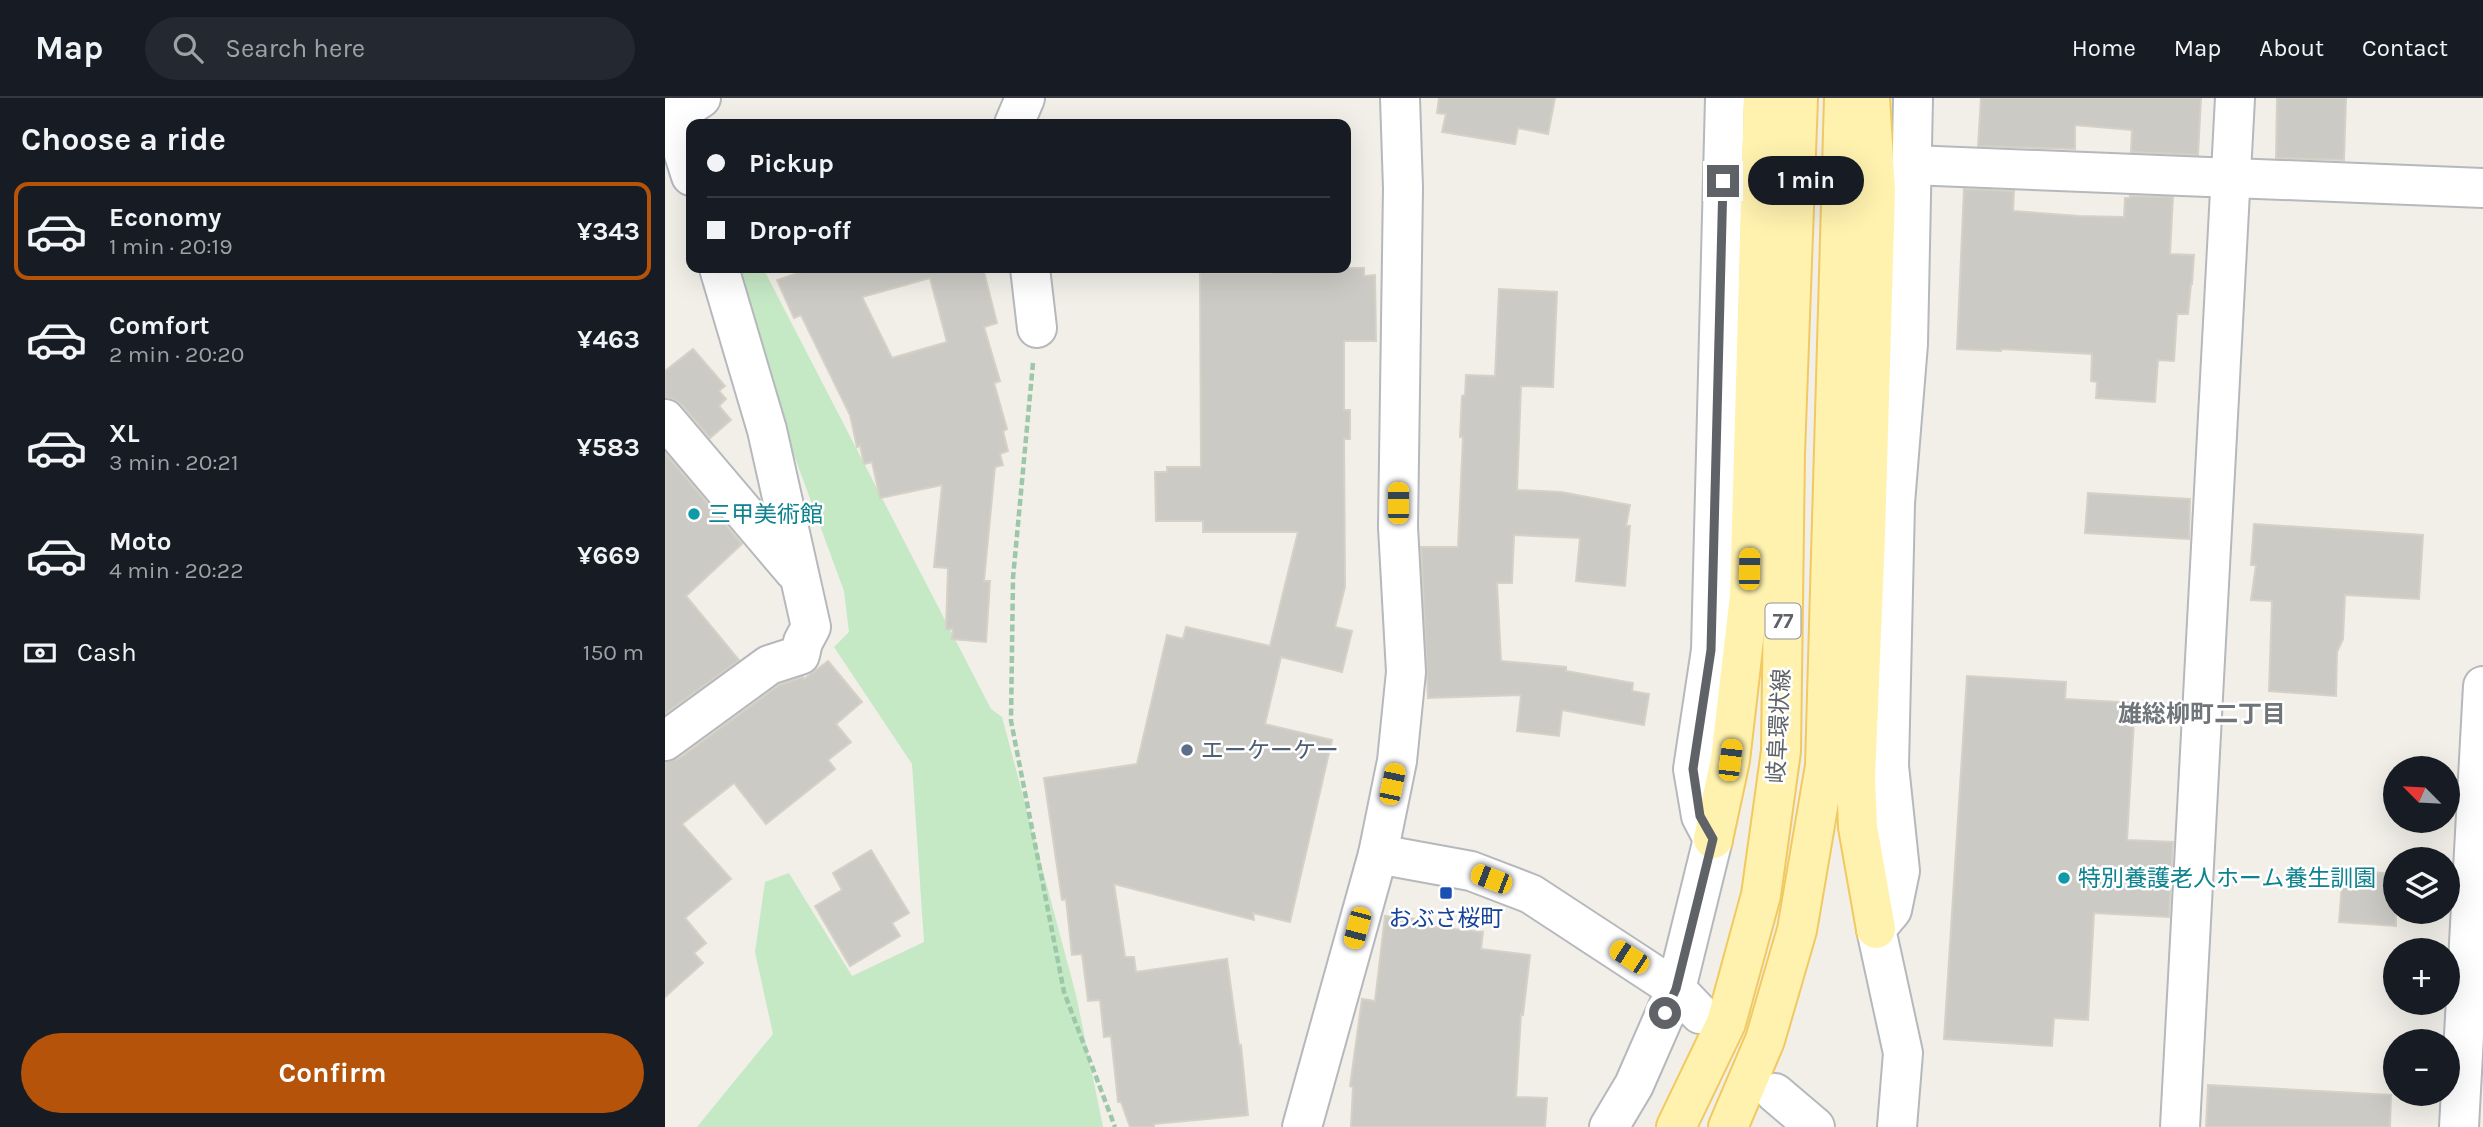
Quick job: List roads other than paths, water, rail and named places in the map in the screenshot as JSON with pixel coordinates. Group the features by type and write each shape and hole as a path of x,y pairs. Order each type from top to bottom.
{"main road":[{"name":"77","path":"1713,839 1730,760 1749,596 1763,98"},
{"name":"岐阜環状線","path":"1676,1127 1726,1023 1761,895 1781,751 1785,453 1798,98"},
{"name":"岐阜環状線","path":"1728,1127 1765,1040 1797,930 1825,766 1844,98"},
{"path":"1870,98 1876,191 1856,778 1858,827 1876,929"}],"street":[{"path":"686,160 672,117 701,98"},
{"path":"1016,119 1025,98"},
{"path":"1302,1127 1378,854 1397,761 1406,672 1398,527 1403,188 1400,98"},
{"path":"1609,1127 1688,1001 1713,839 1700,816 1693,769 1711,650 1725,98"},
{"path":"1897,1127 1903,1053 1876,929 1892,910 1900,871 1889,765 1895,503 1908,344 1913,98"},
{"path":"2180,1127 2235,98"},
{"path":"1911,166 2483,188"},
{"path":"665,741 769,665 800,655 811,627 767,430 720,273"},
{"path":"1031,273 1037,328"},
{"path":"665,419 798,575"},
{"path":"2459,1127 2483,686"},
{"path":"1378,854 1471,871 1531,894 1688,1001"},
{"path":"1775,1093 1815,1127"}],"place":[{"name":"三甲美術館","path":"694,514"},
{"name":"エーケーケー","path":"1187,750"},
{"name":"特別養護老人ホーム養生訓園","path":"2064,878"},
{"name":"おぶさ桜町","path":"1446,893"}],"district":[{"name":"雄総柳町二丁目","path":"2202,714"}]}
